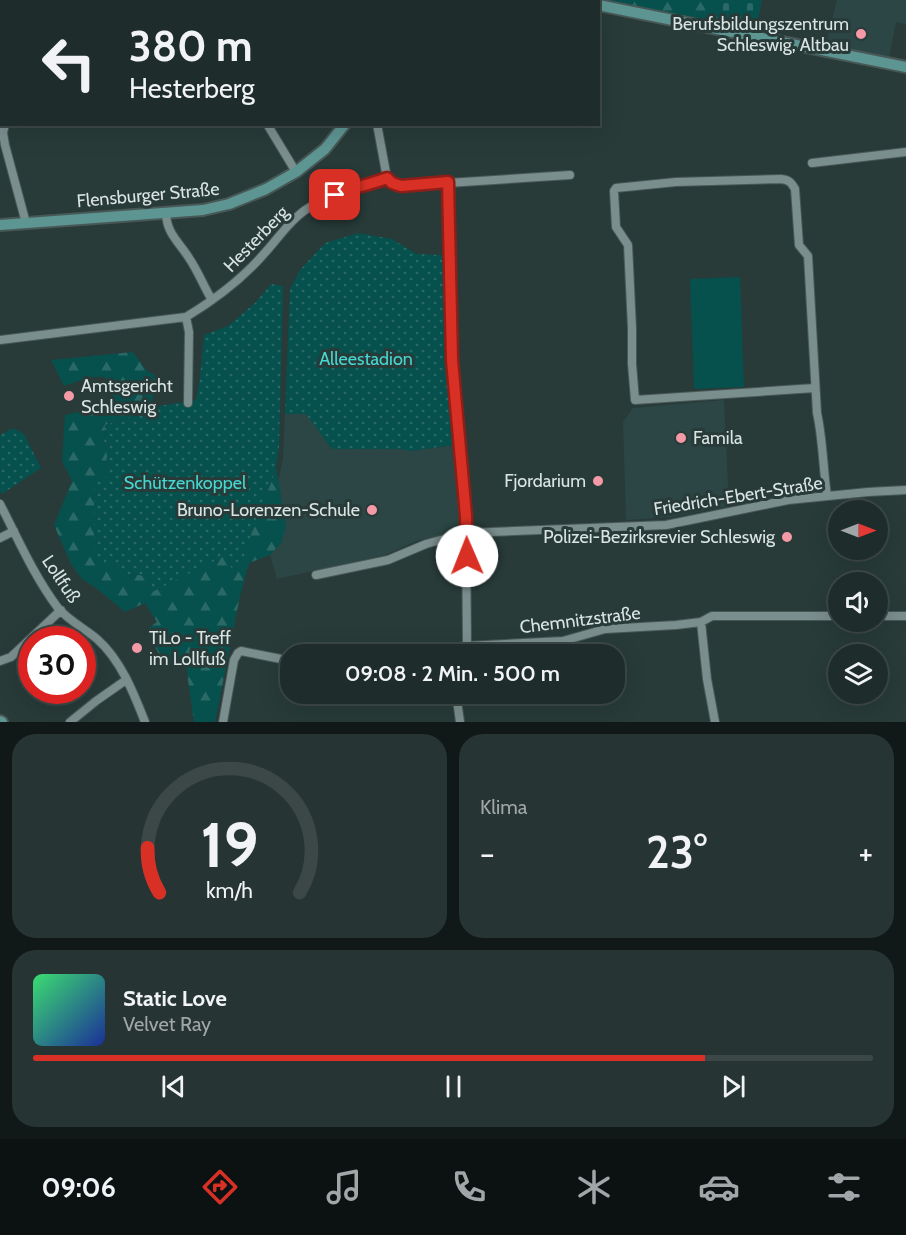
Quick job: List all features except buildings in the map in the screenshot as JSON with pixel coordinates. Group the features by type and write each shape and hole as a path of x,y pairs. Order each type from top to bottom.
{"street":[{"path":"600,5 906,67"},
{"path":"5,126 2,147 26,223"},
{"path":"268,126 297,172"},
{"name":"Flensburger Straße","path":"0,225 203,210 230,204 266,189 297,172 325,149 343,126"},
{"path":"377,126 387,178 392,183 401,186 570,175"},
{"path":"812,164 906,152"},
{"name":"Hesterberg","path":"0,340 186,317 237,281 310,206 347,190 387,178"},
{"path":"815,388 635,400 628,245 616,227 614,191 616,188 676,182 781,179 792,183 795,189 799,245 808,256 815,388 827,496"},
{"path":"448,182 452,360 466,533 468,644"},
{"path":"166,212 169,231 190,260 212,300"},
{"path":"186,317 189,332 188,403"},
{"name":"Friedrich-Ebert-Straße","path":"316,575 388,560 426,544 466,533 666,525 788,500 906,490"},
{"name":"Lollfuß","path":"0,504 42,585 61,610 99,641 119,667 145,722"},
{"path":"0,538 14,531"},
{"path":"0,661 11,657 61,610"},
{"name":"Chemnitzstraße","path":"531,644 563,641 605,629 701,622 712,616 828,616"},
{"path":"888,616 906,616"},
{"path":"701,622 707,679 715,722"},
{"path":"223,722 234,660 238,653 241,651 280,659"},
{"path":"69,722 126,680"},
{"path":"458,704 460,722"}],"shaded area":[{"name":"Berufsbildungszentrum Schleswig, Altbau","path":"837,0 906,0 906,24 896,22 889,58 826,44"},
{"path":"724,400 729,506 671,517 626,520 623,422 633,408"},
{"name":"Bruno-Lorenzen-Schule","path":"285,414 306,414 411,451 454,445 462,531 416,541 385,555 277,579 270,555 281,543 286,526 278,482 283,458"}],"green space":[{"path":"600,0 723,0 718,25"},
{"path":"723,0 762,0 755,33 718,25"},
{"name":"Alleestadion","path":"359,233 392,239 417,254 443,255 444,357 454,445 411,451 332,449 306,414 285,414 290,289 300,270 325,243"},
{"path":"740,277 744,387 694,389 690,279"},
{"name":"Schützenkoppel","path":"271,284 283,286 279,447 271,483 258,512 241,567 232,569 226,555 152,592 149,576 126,574 119,565 102,563 94,554 94,484 106,478 105,425 138,415 152,407 196,400 204,335 228,326 255,303"},
{"path":"133,352 147,371 155,375 152,407 138,415 105,425 106,478 94,485 94,554 119,565 126,574 150,576 258,512 276,467 286,526 281,543 270,555 249,563 240,596 215,722 194,722 185,659 164,665 147,629 157,622 145,603 125,612 82,579 71,564 54,525 72,481 62,461 65,415 88,412 114,399 105,377 90,377 64,386 51,360"},
{"path":"13,428 24,434 41,468 2,494 0,491 0,435"}],"place":[{"name":"Berufsbildungszentrum Schleswig, Altbau","path":"861,34"},
{"name":"Amtsgericht Schleswig","path":"69,396"},
{"name":"Famila","path":"681,438"},
{"name":"Fjordarium","path":"598,481"},
{"name":"Bruno-Lorenzen-Schule","path":"372,510"},
{"name":"Polizei-Bezirksrevier Schleswig","path":"787,537"},
{"name":"TiLo - Treff im Lollfuß","path":"137,648"}],"route":[{"path":"335,195 387,178 392,183 401,186 448,182 452,360 466,516 467,556"}]}
